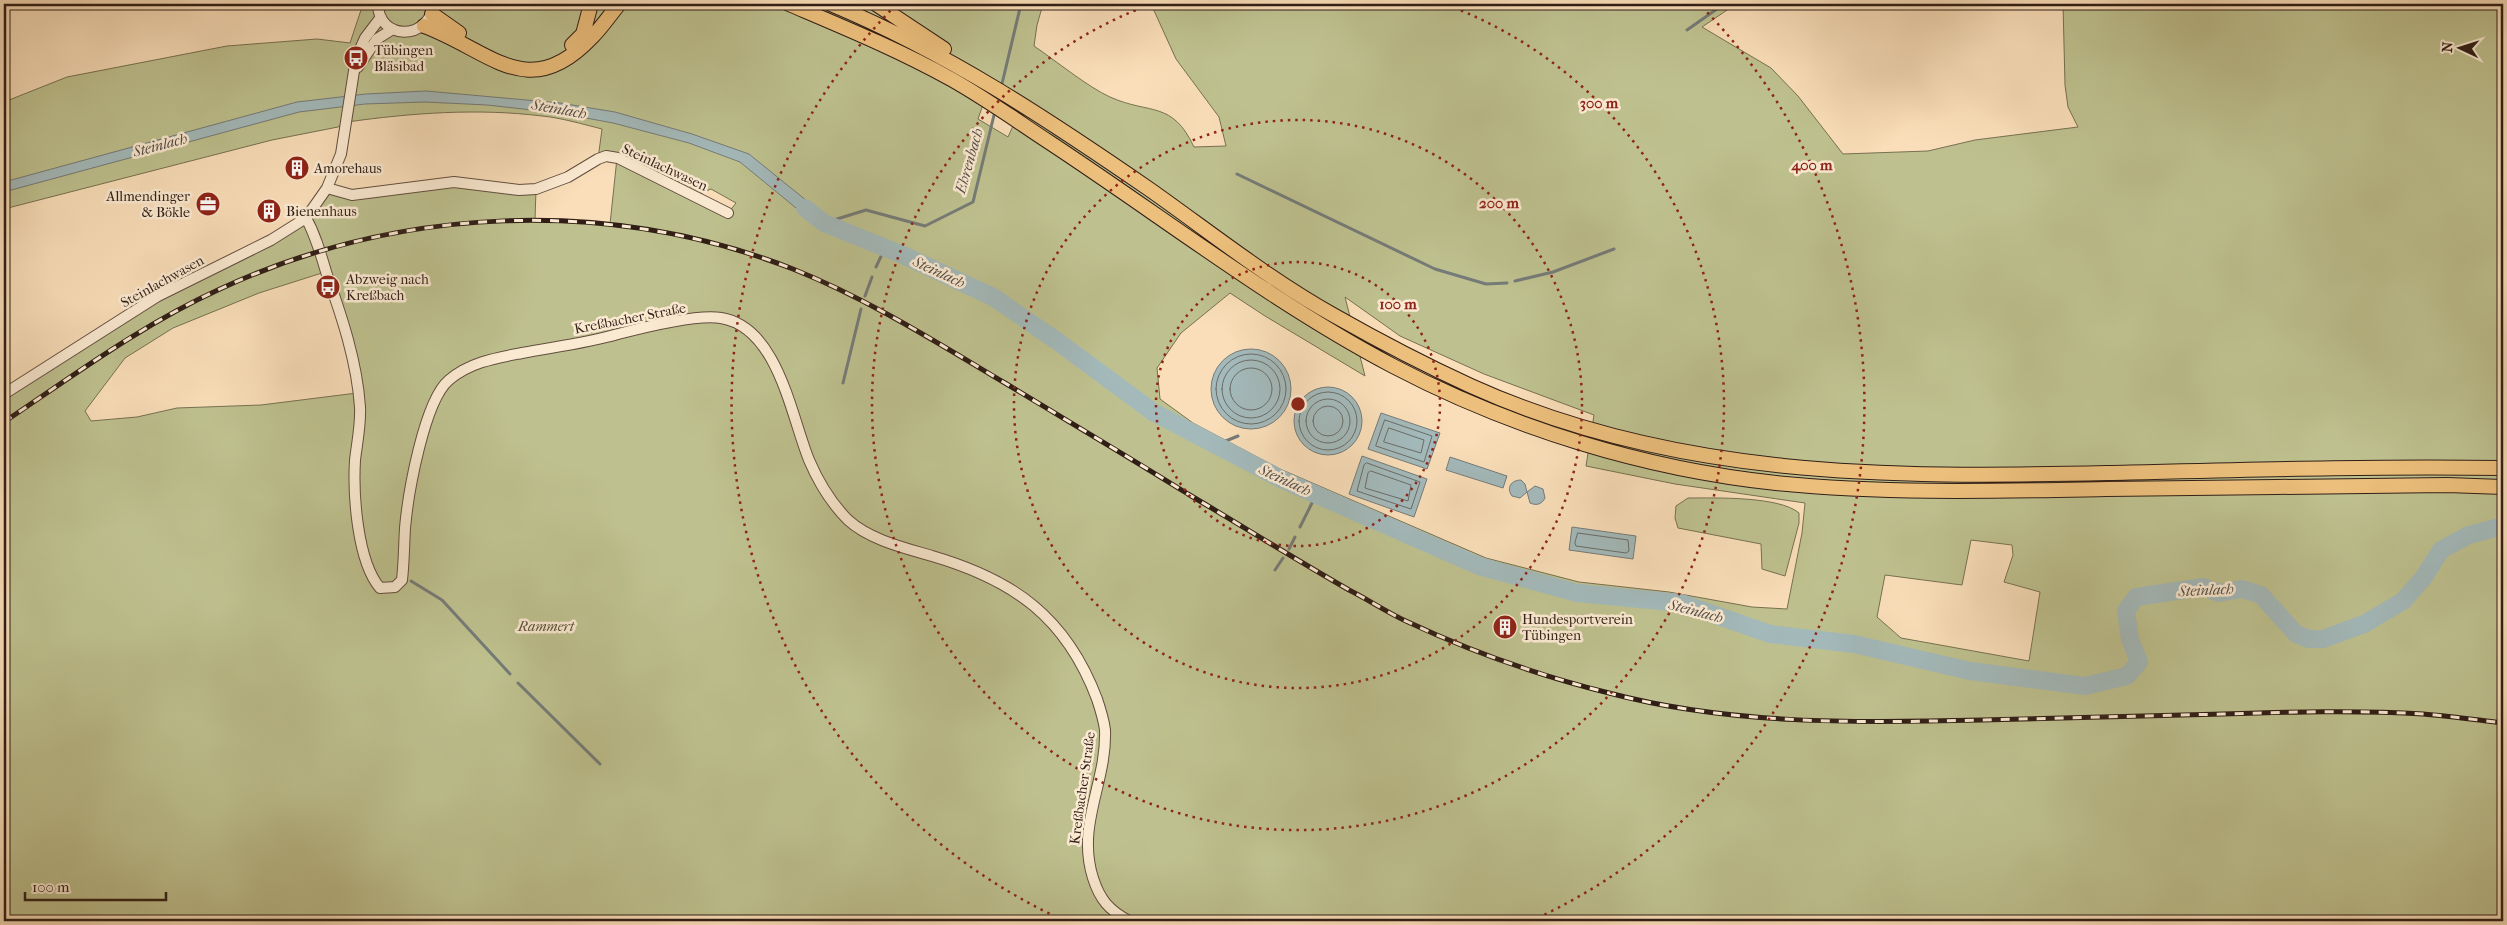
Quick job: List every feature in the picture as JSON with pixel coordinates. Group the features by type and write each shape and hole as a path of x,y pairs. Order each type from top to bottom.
{"highway":[{"path":"433,9 446,25 498,56 517,62 536,64 550,61 566,52 583,34 591,4"},
{"path":"424,26 444,33 500,64 535,71 553,67 571,56 593,37 618,4"},
{"path":"789,4 951,79 1134,198 1256,284 1324,327 1396,368 1468,402 1548,433 1628,456 1702,472 1774,483 1851,488 2022,491 2447,485 2503,487"},
{"path":"831,4 875,22 1024,104 1332,315 1473,387 1551,417 1631,441 1701,456 1772,466 1858,473 2025,475 2503,468"},
{"path":"876,4 959,58 985,81"}],"street":[{"path":"378,4 381,17 393,29 411,32 424,26 433,9"},
{"name":"Steinlachwasen","path":"4,394 158,296 271,240 306,218 327,188 341,154 360,48 381,17"},
{"name":"Steinlachwasen","path":"354,77 373,43 393,29"},
{"name":"Steinlachwasen","path":"327,188 352,195 454,182 519,190 536,189 568,177 606,156 618,158 728,213"},
{"name":"Kreßbacher Straße","path":"306,218 317,242 339,309 352,360 360,408 355,461 356,497 364,552 369,570 380,588 395,587 402,580 405,530 420,447 433,403 447,381 467,368 490,359 578,343 641,327 720,318 749,329 767,350 810,461 830,499 847,519 855,526 893,545 987,575 1028,601 1063,633 1090,685 1105,729 1102,759 1088,826 1087,860 1097,892 1109,910 1129,921"}],"green space":[{"name":"Rammert","path":"363,4 1043,4 1034,46 1101,93 1168,115 1186,132 1194,147 1226,146 1219,117 1176,59 1151,4 1736,4 1702,27 1771,68 1798,96 1843,154 1928,151 1975,140 2078,127 2068,107 2065,85 2063,4 2503,4 2503,921 4,921 4,394 158,296 292,228 327,188 335,191 454,182 536,189 535,220 610,224 617,158 598,159 602,129 550,117 493,112 420,114 347,122 338,127 272,140 4,209 4,102 67,77 227,46 317,39 350,43","holes":["992,79 1023,104 1008,137 978,119","711,189 736,203 728,213 696,196","325,272 359,400 357,393 261,405 177,408 137,417 91,421 85,411 125,358 173,328 259,293","1230,293 1365,376 1345,297 1400,336 1484,374 1594,415 1586,466 1675,484 1805,503 1802,533 1787,609 1752,607 1669,592 1579,582 1486,558 1280,469 1193,423 1160,399 1157,368 1181,333","1971,540 2012,545 2013,555 2004,582 2040,592 2029,661 1901,638 1877,617 1885,575 1962,585"]},
{"path":"1688,498 1730,498 1777,503 1790,507 1799,513 1799,523 1785,576 1762,569 1761,544 1678,528 1675,518 1676,506"}],"water":[{"path":"426,91 560,103 615,112 692,134 749,154 828,218 818,226 740,162 689,143 613,123 559,113 487,105 425,102 365,104 299,112 4,192 4,182 297,102 366,94"},
{"path":"1251,349 1266,352 1279,361 1288,374 1291,389 1288,404 1279,417 1266,426 1251,429 1236,426 1223,417 1214,404 1211,389 1214,374 1223,361 1236,352"},
{"path":"1328,387 1341,390 1352,397 1359,408 1362,421 1359,434 1352,445 1341,452 1328,455 1315,452 1304,445 1297,434 1294,421 1297,408 1304,397 1315,390"},
{"path":"1381,413 1440,433 1427,469 1368,449"},
{"path":"1362,456 1427,479 1414,517 1349,494"},
{"path":"1450,457 1507,476 1503,488 1446,470"},
{"path":"1517,480 1521,480 1525,484 1527,492 1520,498 1512,496 1509,490 1510,485"},
{"path":"1535,486 1543,489 1545,498 1539,504 1530,503 1527,492"},
{"path":"1572,527 1636,536 1633,559 1569,550"}],"waterway":[{"name":"Ehrenbach","path":"1001,88 1021,4"},
{"path":"1687,30 1724,4"},
{"name":"Ehrenbach","path":"824,223 866,210 925,226 973,202 995,111"},
{"path":"1237,174 1435,269 1486,284 1507,283"},
{"name":"Steinlach","path":"805,208 824,223 903,255 993,297 1057,341 1153,412 1283,480 1479,566 1577,593 1681,603 1770,634 1854,644 1970,671 2085,686 2127,676 2139,662 2130,639 2126,611 2136,597 2203,587 2219,593 2242,589 2261,595 2296,634 2309,639 2323,639 2364,624 2403,601 2424,577 2441,550 2469,535 2503,526"},
{"path":"876,267 885,248"},
{"path":"1515,281 1553,272 1614,249"},
{"path":"865,296 872,277"},
{"path":"843,383 861,309"},
{"path":"1216,445 1238,436"},
{"path":"1300,527 1316,495"},
{"path":"1289,549 1295,537"},
{"path":"1275,570 1283,558"},
{"path":"411,581 442,600 510,674"},
{"path":"518,683 600,764"}],"railway":[{"path":"4,422 109,351 164,318 220,289 288,261 359,241 431,227 504,221 578,222 651,230 723,246 793,269 875,307 1393,615 1482,653 1532,671 1609,693 1701,711 1794,720 1888,722 2348,712 2423,714 2503,723"}],"place":[{"name":"Tübingen Bläsibad","path":"356,58"},
{"name":"Amorehaus","path":"297,168"},
{"name":"Allmendinger & Bökle","path":"208,204"},
{"name":"Bienenhaus","path":"269,211"},
{"name":"Abzweig nach Kreßbach","path":"328,287"},
{"name":"Hundesportverein Tübingen","path":"1505,627"}]}
